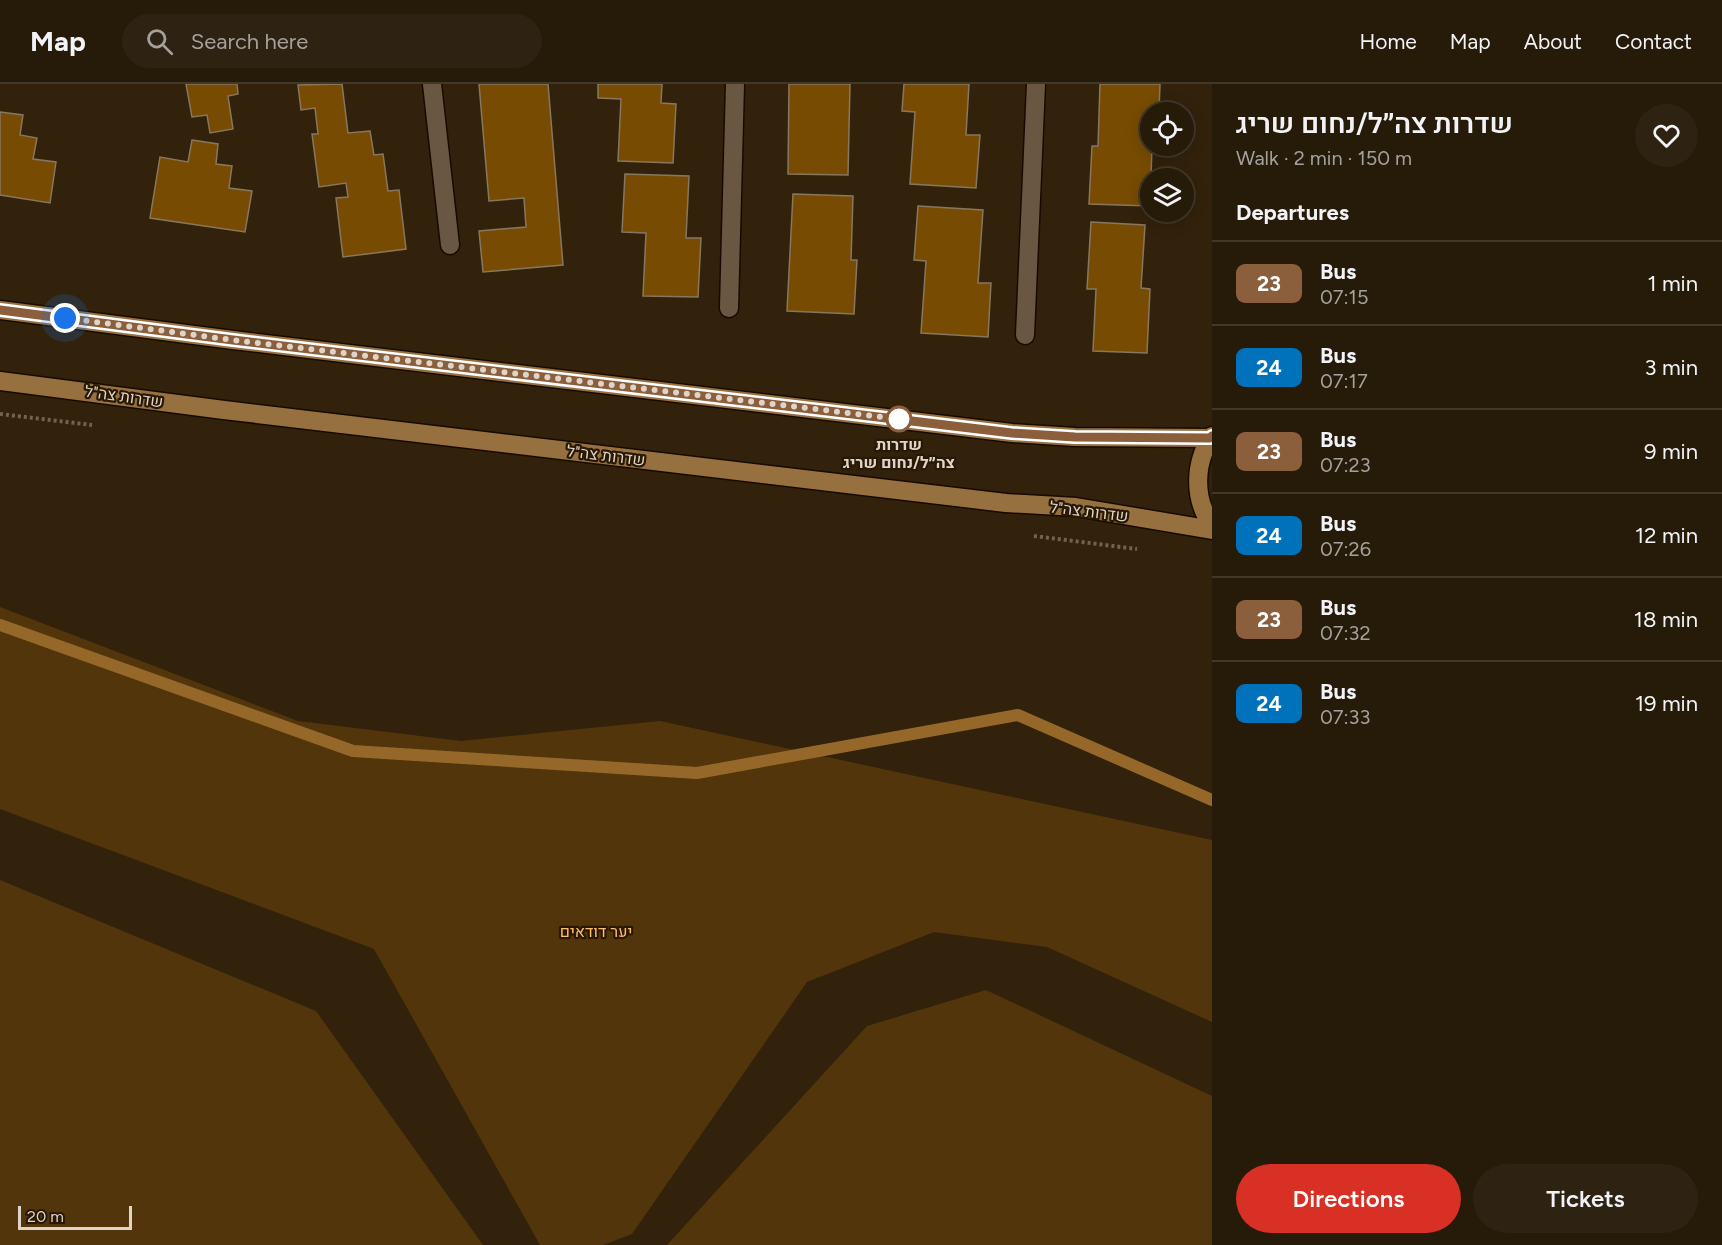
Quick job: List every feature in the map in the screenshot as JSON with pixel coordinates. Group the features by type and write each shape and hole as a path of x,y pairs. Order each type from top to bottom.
{"main road":[{"path":"0,310 1012,433 1075,437 1211,437 1200,462 1198,486 1204,510 1212,525"},
{"name":"שדרות צה\"ל","path":"0,381 1006,503 1076,507 1212,530"}],"lane":[{"path":"432,84 450,245"},
{"path":"729,308 735,84"},
{"path":"1025,335 1036,84"}],"green space":[{"name":"יער דודאים","path":"0,607 298,721 461,741 660,721 1212,840 1212,1022 1047,947 934,932 807,982 632,1234 603,1245 540,1245 374,949 0,809"},
{"path":"0,880 316,1011 483,1245 0,1245"},
{"path":"986,990 1212,1096 1212,1245 667,1245 867,1026"}],"building":[{"path":"186,84 237,84 238,94 228,96 233,129 210,133 207,115 192,117"},
{"path":"342,84 348,133 370,131 374,155 383,154 388,191 399,190 406,249 343,257 336,198 348,197 346,183 319,187 312,134 318,134 315,108 301,110 298,85"},
{"path":"479,84 548,84 563,265 483,272 479,231 526,227 524,198 489,201"},
{"path":"598,84 662,84 661,103 676,104 673,163 618,161 621,99 598,98"},
{"path":"789,84 850,84 848,175 788,174"},
{"path":"904,84 969,84 966,135 980,135 976,188 910,184 915,112 902,111"},
{"path":"1100,84 1160,84 1159,102 1140,102 1140,156 1152,156 1151,168 1140,168 1140,206 1089,204 1092,146 1098,146"},
{"path":"0,112 23,115 20,135 37,138 33,159 56,162 50,203 0,195"},
{"path":"192,140 218,144 216,164 232,166 229,188 252,191 245,232 150,218 160,157 188,162"},
{"path":"625,174 689,176 686,238 701,238 698,297 643,296 646,233 622,232"},
{"path":"793,194 853,196 851,260 857,260 854,314 787,311"},
{"path":"918,206 983,210 978,283 991,283 988,337 921,333 926,261 914,260"},
{"path":"1091,222 1145,225 1141,288 1150,289 1147,353 1093,351 1096,289 1087,289"}],"waterway":[{"path":"0,625 353,751 697,773 1018,715 1212,800"}],"bus line":[{"name":"23","path":"0,310 1012,433 1075,437 1210,438 1212,436"}],"place":[{"name":"שדרות צה״ל/נחום שריג","path":"899,419"}],"route":[{"path":"65,318 899,419"}]}
